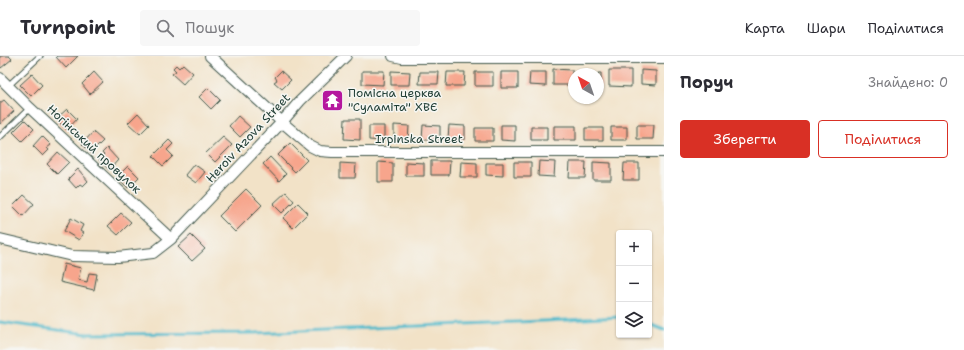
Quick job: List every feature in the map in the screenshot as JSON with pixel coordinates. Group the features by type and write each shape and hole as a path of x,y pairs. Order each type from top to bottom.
{"street":[{"name":"Irpinska Street","path":"210,56 282,122 310,146 320,151 664,152"},
{"name":"Heroiv Azova Street","path":"0,239 72,256 118,257 153,253 171,239 300,101 346,56"},
{"path":"393,56 402,58 664,58"},
{"name":"Ногінський провулок","path":"0,78 30,108 171,239"}],"lane":[{"path":"8,86 40,56"},
{"path":"0,137 30,108"}],"building":[{"path":"0,56 9,56 12,59 1,68"},
{"path":"78,56 66,68 56,57"},
{"path":"183,64 193,73 183,84 172,74 176,71 173,68 176,65 179,68"},
{"path":"553,69 568,70 568,85 553,85"},
{"path":"609,70 631,70 631,87 609,86"},
{"path":"641,70 656,71 656,85 641,84"},
{"path":"281,71 291,80 282,89 274,82 277,80 275,77"},
{"path":"362,71 384,71 383,85 362,84"},
{"path":"391,71 410,72 409,85 391,85"},
{"path":"94,72 103,82 90,94 82,84"},
{"path":"420,72 439,72 438,84 419,84"},
{"path":"447,72 465,72 464,86 446,86"},
{"path":"475,72 493,72 493,86 475,86"},
{"path":"501,72 518,72 518,88 501,88"},
{"path":"530,72 546,72 546,86 529,85"},
{"path":"32,74 42,85 31,96 20,85"},
{"path":"208,88 220,100 211,109 199,97"},
{"path":"4,100 14,111 0,124 0,103"},
{"path":"67,109 77,119 67,130 56,119"},
{"path":"138,113 149,125 140,134 128,123"},
{"path":"238,116 250,127 240,137 229,126"},
{"path":"345,119 360,119 360,140 344,139"},
{"path":"25,120 34,129 22,141 13,132"},
{"path":"394,125 409,126 408,141 394,140"},
{"path":"423,125 440,126 440,140 422,140"},
{"path":"449,125 465,126 465,139 448,139"},
{"path":"501,125 515,125 515,141 501,140"},
{"path":"637,125 654,125 653,139 637,139"},
{"path":"369,126 384,126 384,141 369,140"},
{"path":"554,126 576,126 576,140 554,140"},
{"path":"531,127 547,127 547,140 531,140"},
{"path":"611,127 627,127 627,140 611,140"},
{"path":"475,128 493,128 493,141 475,141"},
{"path":"585,128 603,128 603,140 585,140"},
{"path":"93,132 103,141 91,153 82,144"},
{"path":"42,136 51,145 47,148 49,150 43,156 33,146"},
{"path":"223,137 232,145 215,162 206,153"},
{"path":"169,140 173,144 167,150 173,156 163,166 153,156"},
{"path":"290,143 307,160 295,172 278,155"},
{"path":"107,148 118,160 109,170 99,160 104,155 102,153"},
{"path":"58,152 69,162 57,174 47,164"},
{"path":"270,157 286,174 279,181 263,164"},
{"path":"431,161 450,161 449,175 431,175"},
{"path":"539,161 555,162 554,177 538,176"},
{"path":"378,162 393,163 393,182 378,182"},
{"path":"406,162 424,163 424,176 406,176"},
{"path":"461,162 477,163 477,177 460,177"},
{"path":"514,162 531,162 531,177 514,177"},
{"path":"570,162 586,162 585,178 569,178"},
{"path":"593,162 611,163 611,180 593,180"},
{"path":"340,163 356,164 355,178 340,178"},
{"path":"486,163 503,163 503,176 486,175"},
{"path":"624,163 639,163 639,180 623,180"},
{"path":"194,164 205,172 196,183 185,175"},
{"path":"128,166 139,177 128,188 117,177"},
{"path":"78,169 88,181 83,186 80,184 76,188 68,179"},
{"path":"246,189 262,205 235,232 219,216"},
{"path":"286,192 294,201 282,213 273,204"},
{"path":"24,195 34,204 23,216 13,206"},
{"path":"298,203 308,213 293,228 283,218"},
{"path":"121,213 131,222 118,235 108,226"},
{"path":"71,218 83,225 80,231 83,233 79,240 64,231"},
{"path":"191,235 205,249 192,261 178,247"},
{"path":"64,264 81,268 78,280 87,282 89,273 97,274 94,290 60,282"}],"waterway":[{"path":"0,322 87,334 254,333 616,317"},
{"path":"652,325 664,330"}],"place":[{"name":"Помісна церква \"Суламіта\" ХВЄ","path":"332,100"}]}
